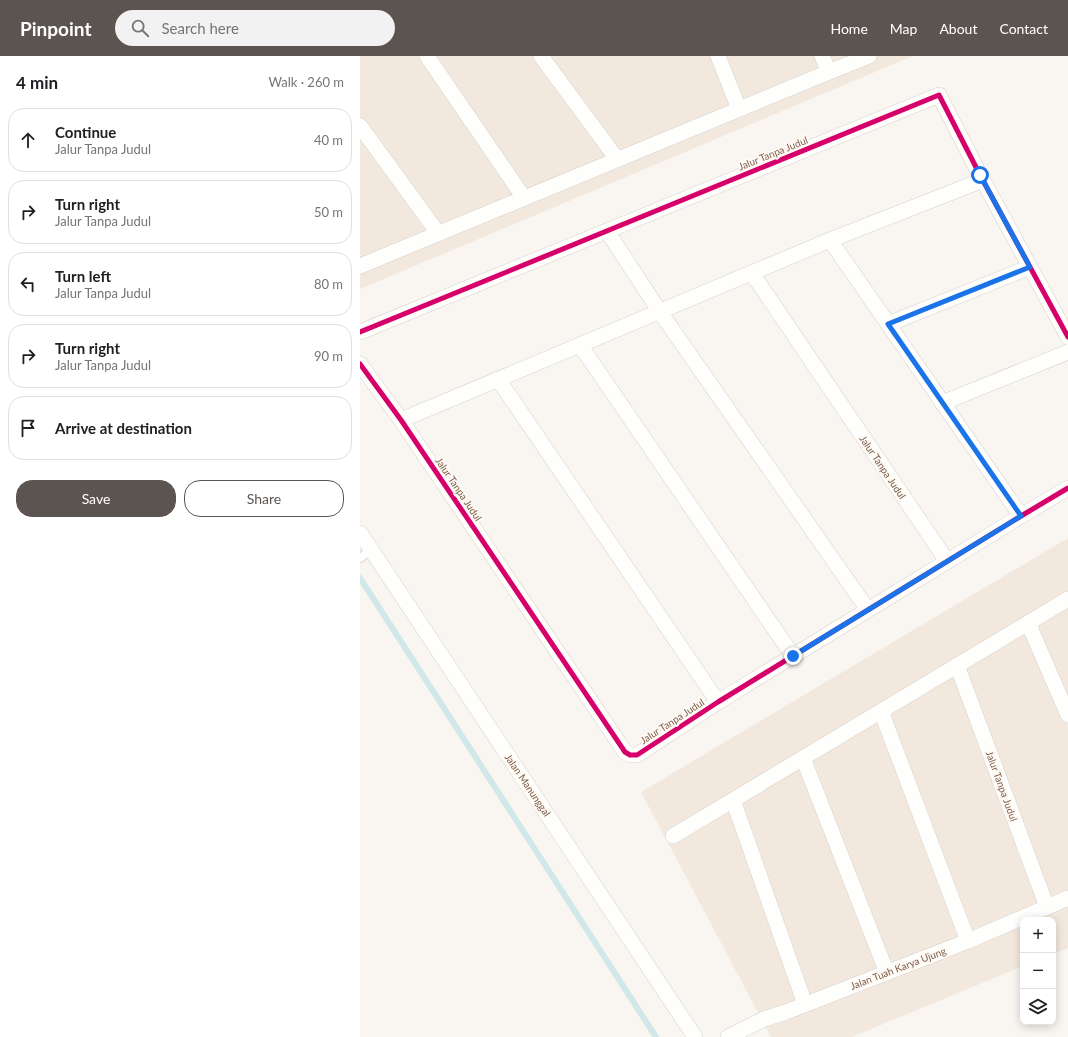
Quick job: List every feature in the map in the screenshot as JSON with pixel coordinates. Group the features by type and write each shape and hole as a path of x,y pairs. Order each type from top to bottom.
{"street":[{"path":"426,56 524,198"},
{"path":"541,56 617,159"},
{"path":"718,56 739,109"},
{"path":"822,56 829,72"},
{"path":"360,266 869,56"},
{"name":"Jalur Tanpa Judul","path":"360,332 939,95 1068,337"},
{"path":"360,126 438,233"},
{"path":"401,420 830,240 983,180"},
{"path":"607,232 660,312 868,610"},
{"path":"830,240 1021,516"},
{"path":"888,324 1030,267"},
{"name":"Jalur Tanpa Judul","path":"752,273 947,561"},
{"path":"580,345 793,656"},
{"path":"942,402 1068,352"},
{"name":"Jalur Tanpa Judul","path":"360,364 401,420 625,752 630,756 637,755 718,702 1068,488"},
{"name":"Jalur Tanpa Judul","path":"498,379 718,702"},
{"name":"Jalan Manunggal","path":"360,533 366,554 696,1037"},
{"path":"673,836 1068,599"},
{"path":"1029,622 1068,714"},
{"name":"Jalur Tanpa Judul","path":"957,665 1047,907"},
{"path":"881,711 968,942"},
{"path":"803,758 887,973"},
{"path":"734,800 805,1004"},
{"name":"Jalan Tuah Karya Ujung","path":"728,1037 764,1019 968,942 1068,898"}],"shaded area":[{"path":"360,56 913,56 360,289"},
{"path":"1068,538 1068,948 1056,953 1056,917 1020,917 1020,967 852,1037 771,1037 641,792"}],"waterway":[{"path":"360,578 656,1037"}],"cycle path":[{"path":"360,332 939,95 980,175 1068,337"},
{"path":"360,364 401,420 625,752 630,755 637,755 718,702 1068,488"}],"route":[{"path":"793,656 1021,516 888,324 1030,267 980,175"}]}
